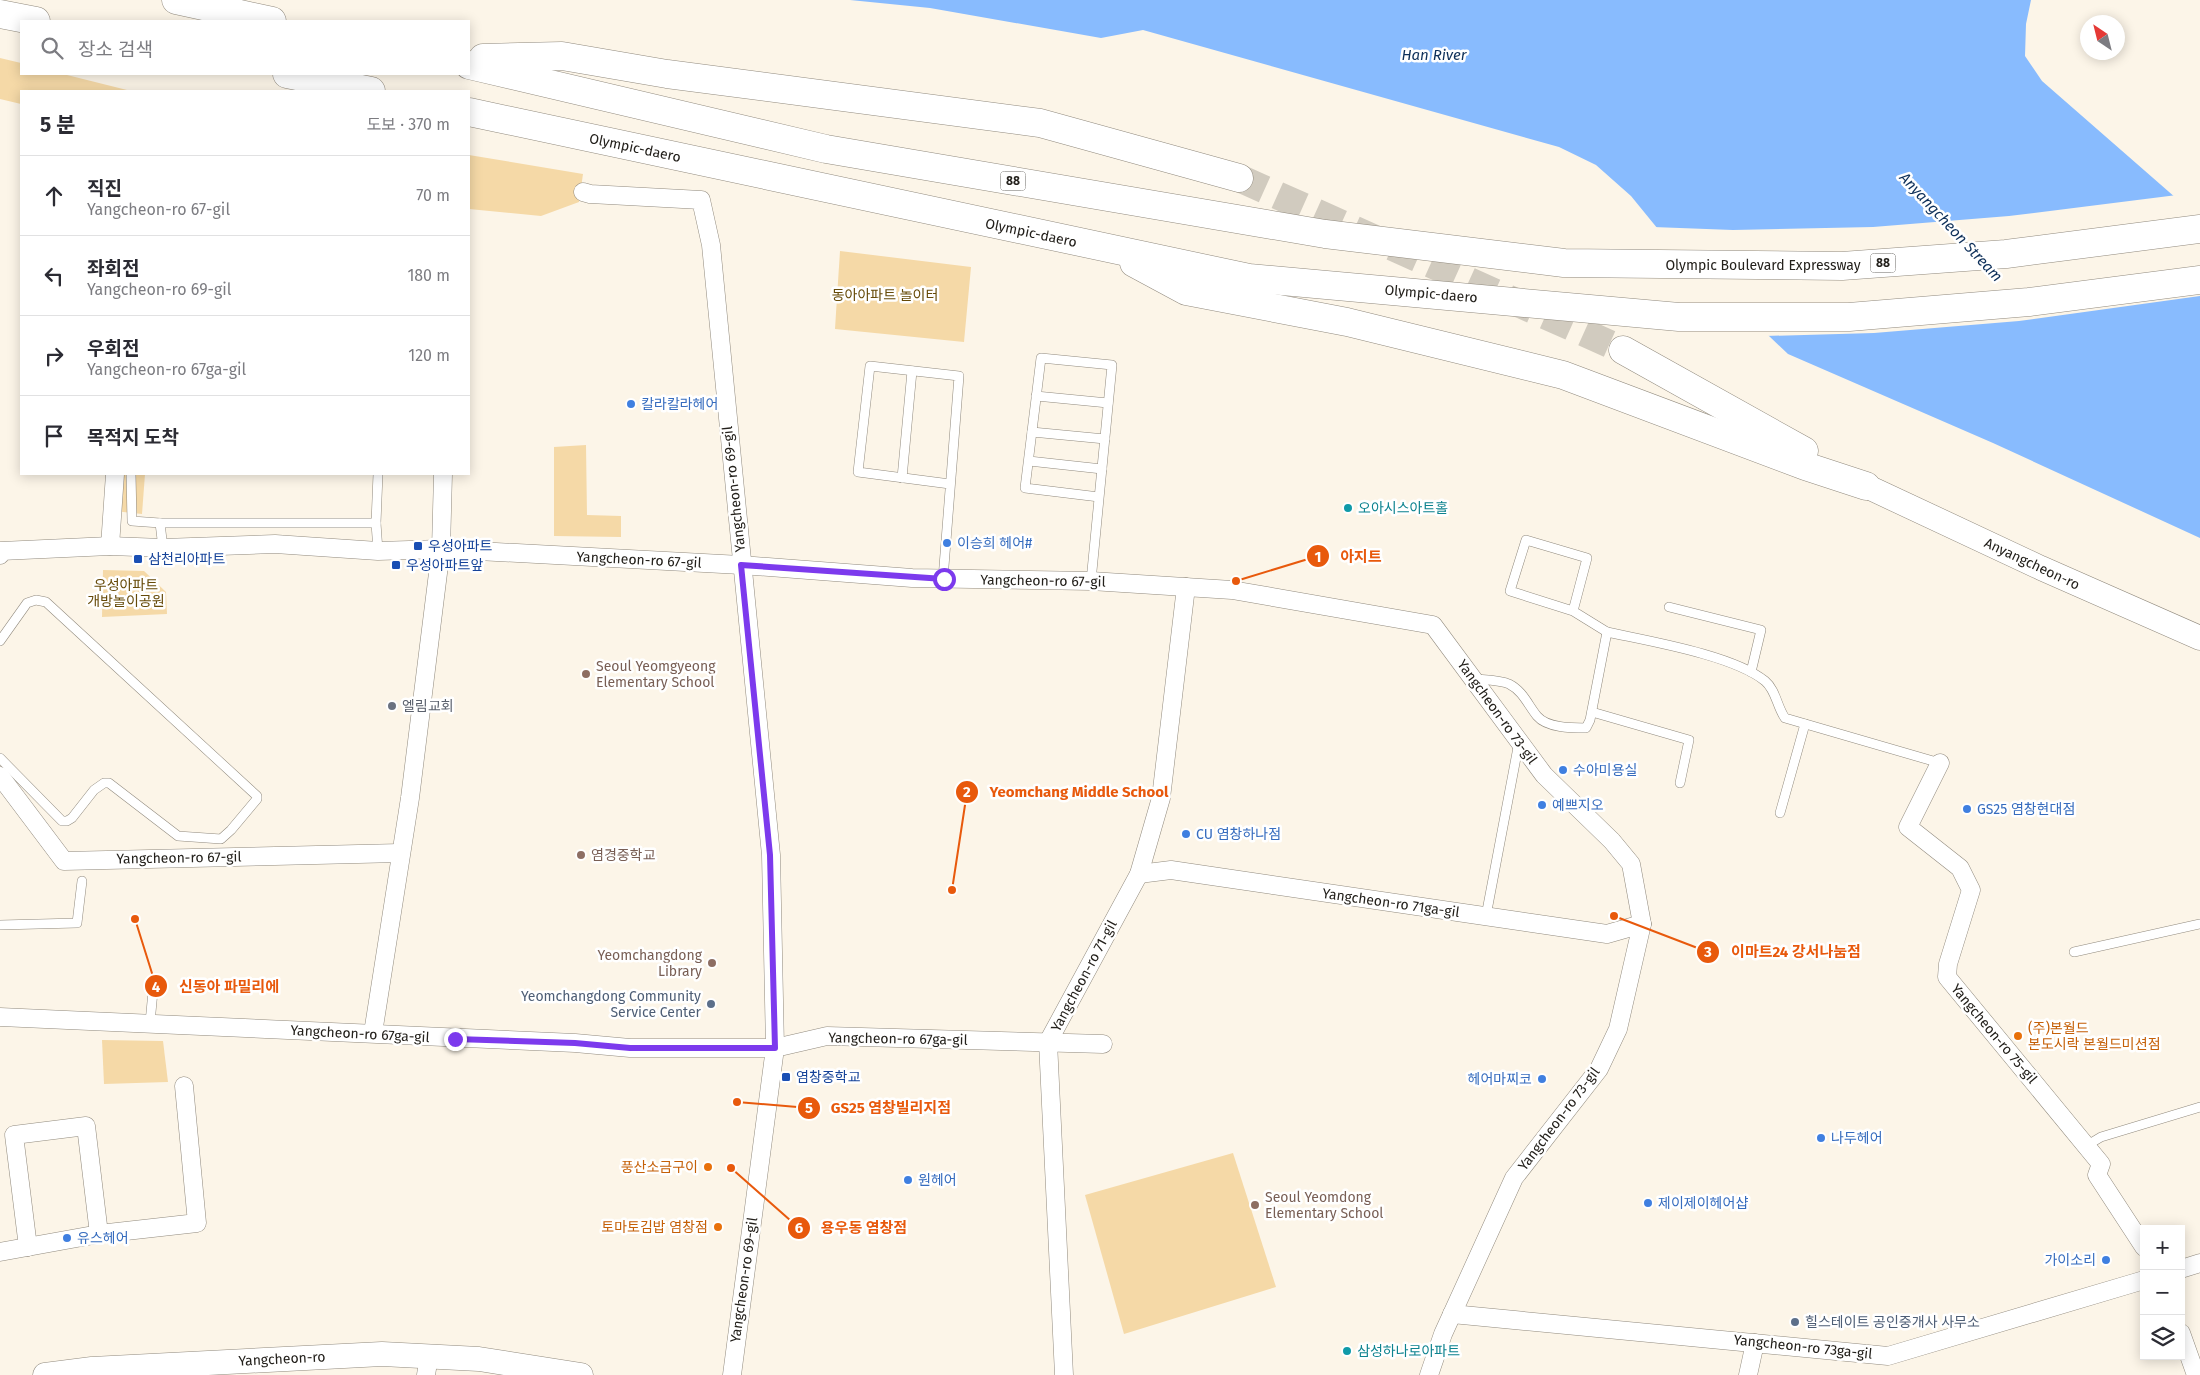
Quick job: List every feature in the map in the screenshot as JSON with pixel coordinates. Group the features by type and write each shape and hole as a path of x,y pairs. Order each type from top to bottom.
{"highway":[{"path":"176,0 267,20"},
{"path":"0,14 31,20"},
{"path":"470,58 562,56 668,74 1040,123 1240,178"},
{"name":"Olympic Boulevard Expressway","path":"470,65 826,148 1325,234 1564,264 1842,266 2006,254 2200,229"},
{"path":"292,75 366,90"},
{"name":"Olympic-daero","path":"470,112 1249,278 1679,317 1849,317 2028,302 2200,280"},
{"path":"1108,249 1186,291 1347,322 1562,375 1805,466 1866,486"},
{"path":"1622,350 1866,486"}],"main road":[{"name":"Anyangcheon-ro","path":"1866,486 2068,581 2200,638"},
{"name":"Yangcheon-ro","path":"45,1375 92,1369 382,1354 428,1366 479,1359 581,1375"}],"street":[{"name":"Yangcheon-ro 69-gil","path":"583,192 590,194 701,200 711,245 770,855 775,1048 732,1375"},
{"path":"110,546 116,475"},
{"path":"373,1033 410,798 441,549 443,475"},
{"name":"Yangcheon-ro 67-gil","path":"0,555 2,552 110,546 162,548 274,544 378,551 441,549 741,565 944,579 1091,581 1232,590 1433,625"},
{"name":"Yangcheon-ro 71-gil","path":"1064,1375 1048,1042 1139,874 1161,798 1186,587"},
{"name":"Yangcheon-ro 73-gil","path":"1429,1375 1452,1314 1514,1178 1599,1069 1603,1061 1618,1029 1642,924 1631,864 1612,841 1544,775 1433,625"},
{"name":"Yangcheon-ro 75-gil","path":"1940,764 1908,827 1960,868 1971,890 1948,964 1947,977 2101,1164 2097,1175 2140,1241"},
{"name":"Yangcheon-ro 67-gil","path":"0,776 64,861 400,853"},
{"name":"Yangcheon-ro 71ga-gil","path":"1139,874 1171,870 1607,934 1642,924"},
{"name":"Yangcheon-ro 67ga-gil","path":"0,1018 373,1033 455,1039 575,1043 630,1048 775,1048 827,1036 1103,1044"},
{"path":"0,1252 99,1234 197,1223 184,1086"},
{"path":"28,1247 14,1135 86,1126 99,1234"},
{"path":"2185,1268 2200,1263"},
{"name":"Yangcheon-ro 73ga-gil","path":"1452,1314 1888,1356 2140,1281"},
{"path":"1748,1375 1755,1343"},
{"path":"2185,1343 2196,1375"}],"lane":[{"path":"1091,581 1112,365 1041,358 1025,488 1099,497"},
{"path":"944,579 959,376 870,366 858,472 950,484"},
{"path":"902,478 912,371"},
{"path":"1036,396 1108,403"},
{"path":"1032,432 1105,439"},
{"path":"1028,461 1102,469"},
{"path":"132,475 132,521 160,523 376,523"},
{"path":"378,475 376,523 378,551"},
{"path":"160,523 162,548"},
{"path":"1573,611 1587,558 1526,540 1510,591 1573,611 1607,632 1728,662 1751,672 1766,682 1785,718 1940,764"},
{"path":"0,641 27,603 36,600 46,602 257,796 258,799 231,830 220,839 178,836 109,783 99,786 67,822 62,821 0,758"},
{"path":"1669,607 1761,630 1751,672"},
{"path":"1472,678 1508,684 1526,698 1539,718 1572,728 1586,728 1592,712 1607,632"},
{"path":"1592,712 1689,740 1680,783"},
{"path":"1780,813 1805,724"},
{"path":"1486,916 1519,742"},
{"path":"0,925 77,923 82,881"},
{"path":"2074,952 2200,924"},
{"path":"150,1023 153,991"},
{"path":"2086,1146 2101,1137 2200,1107"}],"green space":[{"path":"0,58 20,63 20,75 67,75 127,90 20,90 20,104 0,99"},
{"path":"470,155 583,174 579,202 541,216 470,209"},
{"name":"동아아파트 놀이터","path":"840,251 971,267 964,342 835,329"},
{"path":"586,445 587,515 621,516 621,537 554,536 554,447"},
{"path":"117,475 145,475 142,514 114,511"},
{"name":"우성아파트 개방놀이공원","path":"103,570 144,571 166,592 167,614 102,617"},
{"path":"102,1040 163,1041 168,1082 104,1084"},
{"path":"1233,1153 1276,1287 1124,1334 1085,1195"}],"water":[{"path":"850,0 2031,0 2026,24 2025,56 2042,81 2200,219 2200,538 1993,443 1788,354 1662,234 1631,196 1596,165 1559,147 1143,30 1101,38 930,8"}],"pier":[{"path":"2177,195 2200,215 2200,296 2019,321 1874,333 1765,336 1653,227 1733,230 1873,227 2009,216"}],"tunnel":[{"path":"1239,178 1623,350"}],"place":[{"name":"칼라칼라헤어","path":"631,404"},
{"name":"오아시스아트홀","path":"1348,508"},
{"name":"이승희 헤어#","path":"947,543"},
{"name":"우성아파트","path":"418,546"},
{"name":"삼천리아파트","path":"138,559"},
{"name":"우성아파트앞","path":"396,565"},
{"name":"아지트","path":"1236,581"},
{"name":"Seoul Yeomgyeong Elementary School","path":"586,674"},
{"name":"엘림교회","path":"392,706"},
{"name":"수아미용실","path":"1563,770"},
{"name":"예쁘지오","path":"1542,805"},
{"name":"GS25 염창현대점","path":"1967,809"},
{"name":"CU 염창하나점","path":"1186,834"},
{"name":"염경중학교","path":"581,855"},
{"name":"Yeomchang Middle School","path":"952,890"},
{"name":"이마트24 강서나눔점","path":"1614,916"},
{"name":"신동아 파밀리에","path":"135,919"},
{"name":"Yeomchangdong Library","path":"712,963"},
{"name":"Yeomchangdong Community Service Center","path":"711,1004"},
{"name":"(주)본월드 본도시락 본월드미션점","path":"2018,1036"},
{"name":"염창중학교","path":"786,1077"},
{"name":"헤어마찌코","path":"1542,1079"},
{"name":"GS25 염창빌리지점","path":"737,1102"},
{"name":"나두헤어","path":"1821,1138"},
{"name":"풍산소금구이","path":"708,1167"},
{"name":"용우동 염창점","path":"731,1168"},
{"name":"원헤어","path":"908,1180"},
{"name":"제이제이헤어샵","path":"1648,1203"},
{"name":"Seoul Yeomdong Elementary School","path":"1255,1205"},
{"name":"토마토김밥 염창점","path":"718,1227"},
{"name":"유스헤어","path":"67,1238"},
{"name":"가이소리","path":"2106,1260"},
{"name":"힐스테이트 공인중개사 사무소","path":"1795,1322"},
{"name":"삼성하나로아파트","path":"1347,1351"}],"route":[{"path":"455,1039 575,1043 630,1048 775,1048 770,855 741,565 944,579"}],"water label":[{"name":"Han River","path":"1434,55"},
{"name":"Anyangcheon Stream","path":"1951,227"}]}
